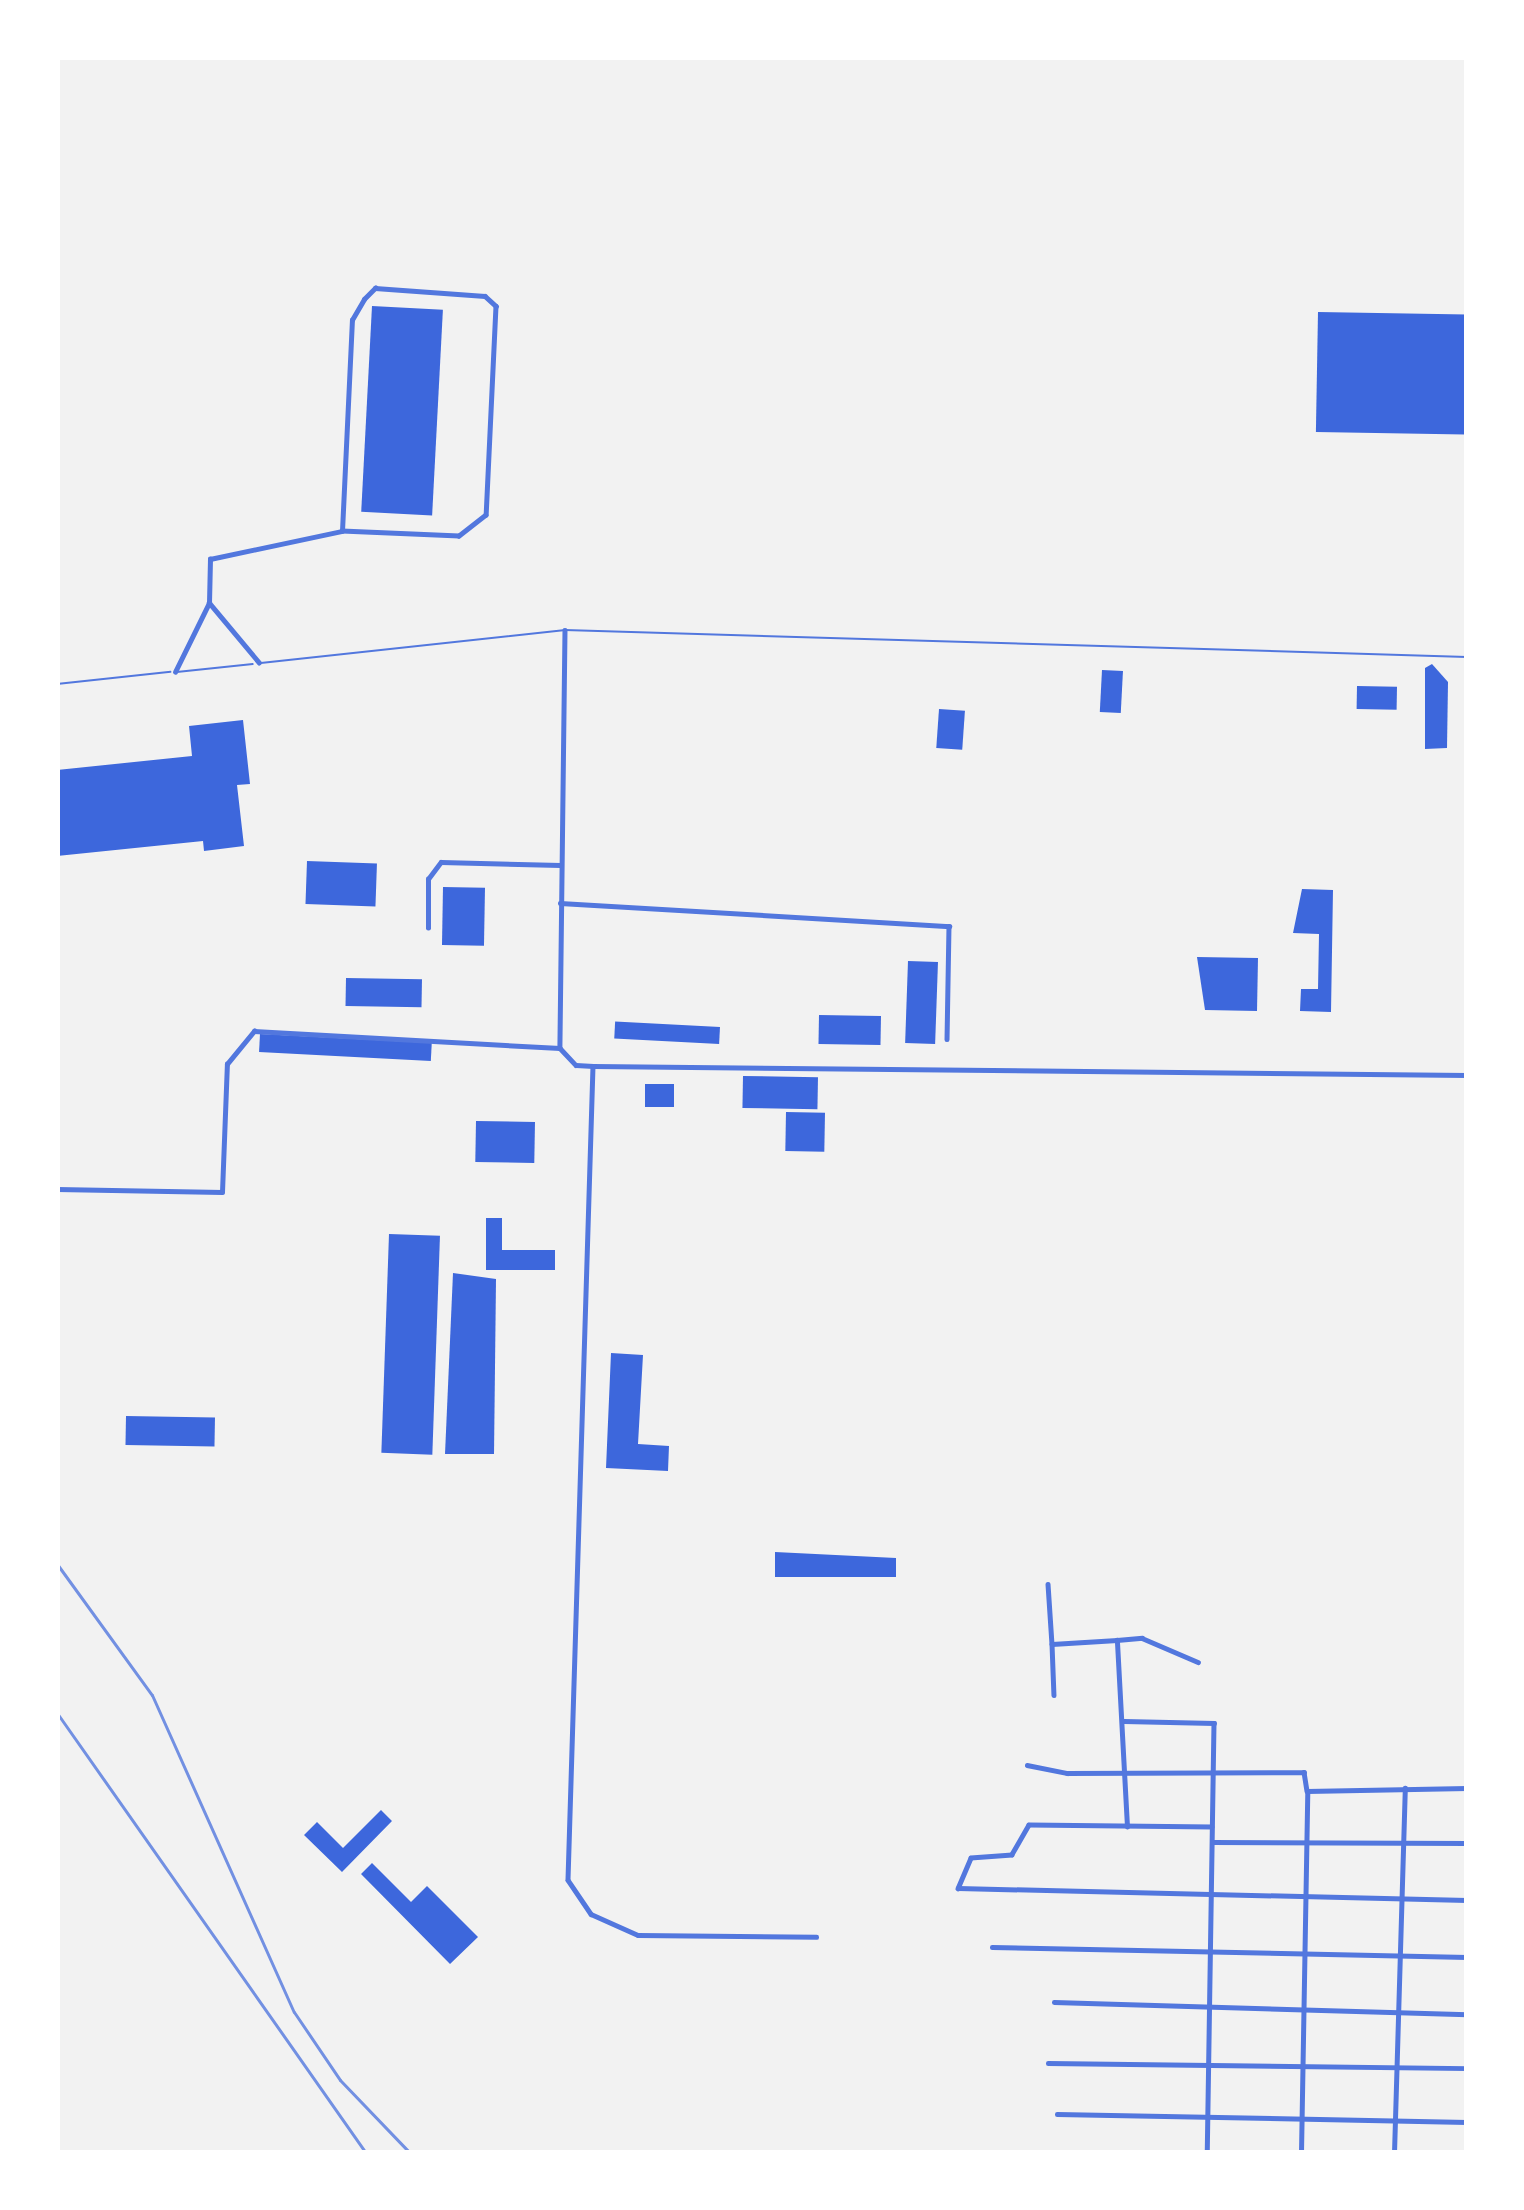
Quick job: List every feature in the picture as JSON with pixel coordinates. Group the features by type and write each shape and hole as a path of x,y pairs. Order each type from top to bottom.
{"street":[{"path":"175,672 209,603 210,559 342,531 459,536 486,515 496,306 485,296 375,288 364,299 352,320 342,531"},
{"path":"209,603 259,663"},
{"path":"560,1048 565,630"},
{"path":"428,928 428,879 441,862 560,865"},
{"path":"560,903 949,926 947,1039"},
{"path":"57,1189 222,1192 227,1064 254,1031 560,1048 576,1064 593,1066 1467,1075"},
{"path":"593,1066 583,1598 568,1840 576,1900 614,1928 816,1937"},
{"path":"1048,1584 1054,1695"},
{"path":"1052,1644 1142,1638 1198,1662"},
{"path":"1118,1640 1127,1827"},
{"path":"1124,1721 1214,1723 1207,2153"},
{"path":"1027,1766 1127,1773 1304,1772 1301,2153"},
{"path":"1394,2153 1405,1788"},
{"path":"1306,1791 1467,1788"},
{"path":"1212,1827 1029,1825 1012,1855 967,1861 962,1892 1467,1900"},
{"path":"1212,1842 1467,1843"},
{"path":"992,1947 1467,1958"},
{"path":"1054,2002 1467,2014"},
{"path":"1048,2063 1208,2060 1467,2068"},
{"path":"1057,2114 1467,2122"}],"lane":[{"path":"57,685 565,630 1467,657"}],"building":[{"path":"372,306 443,310 432,515 361,512"},
{"path":"1318,312 1467,315 1465,435 1316,432"},
{"path":"1432,664 1448,682 1447,748 1425,749 1425,668"},
{"path":"1102,670 1123,671 1121,713 1100,712"},
{"path":"1357,686 1397,687 1397,710 1357,709"},
{"path":"939,709 965,711 962,750 936,748"},
{"path":"243,720 250,784 237,785 244,846 204,851 203,841 57,856 57,770 192,756 189,726"},
{"path":"307,861 377,863 375,906 305,904"},
{"path":"443,887 485,888 484,946 442,945"},
{"path":"1302,889 1333,890 1331,1012 1300,1011 1301,989 1318,989 1319,934 1293,933"},
{"path":"1197,957 1258,958 1257,1011 1205,1010"},
{"path":"908,961 938,962 935,1044 905,1043"},
{"path":"346,978 422,979 421,1007 346,1006"},
{"path":"819,1015 881,1016 880,1045 818,1044"},
{"path":"615,1022 720,1027 719,1044 614,1038"},
{"path":"260,1034 432,1043 431,1061 259,1052"},
{"path":"743,1076 818,1077 817,1109 742,1108"},
{"path":"645,1084 674,1084 674,1107 645,1107"},
{"path":"786,1112 825,1113 824,1152 785,1151"},
{"path":"476,1121 535,1122 534,1163 475,1162"},
{"path":"486,1218 502,1218 502,1250 555,1250 555,1270 486,1270"},
{"path":"389,1234 440,1236 432,1455 381,1453"},
{"path":"453,1273 496,1279 494,1454 445,1454"},
{"path":"611,1353 643,1355 638,1444 669,1446 668,1471 606,1468"},
{"path":"126,1416 215,1418 214,1447 125,1445"},
{"path":"775,1552 896,1558 896,1577 775,1577"},
{"path":"381,1810 392,1821 342,1872 304,1835 317,1822 343,1848"},
{"path":"372,1863 411,1902 427,1886 478,1937 450,1964 361,1874"}],"railway":[{"path":"57,1564 152,1695 294,2012 340,2080 410,2153"},
{"path":"57,1713 366,2153"}]}
